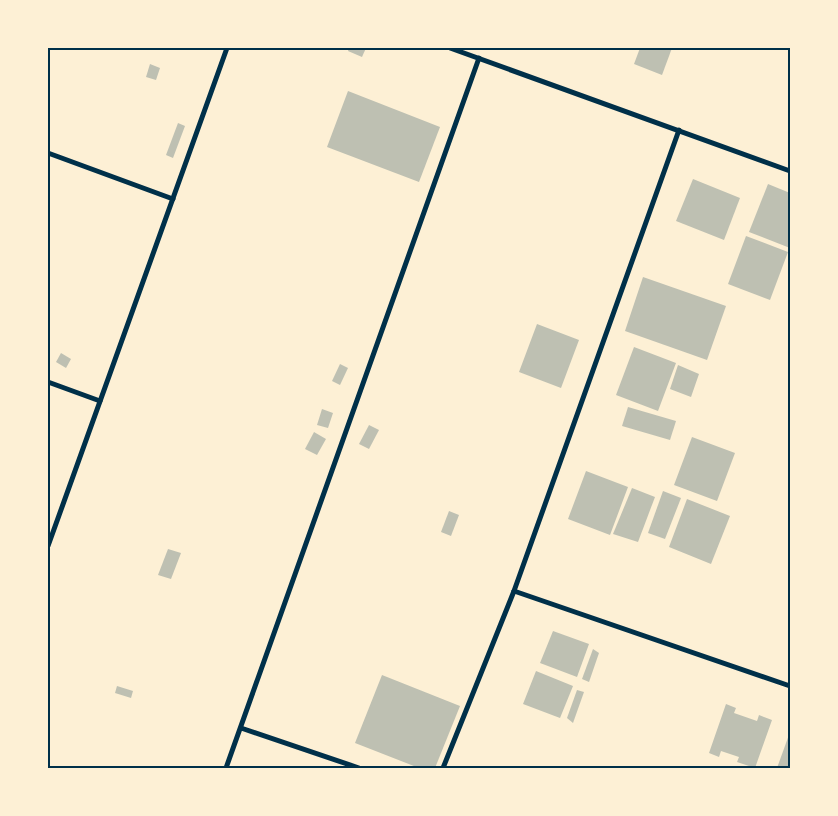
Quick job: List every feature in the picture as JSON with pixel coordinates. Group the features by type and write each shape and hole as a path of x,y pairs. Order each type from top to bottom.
{"street":[{"path":"48,546 227,48"},
{"path":"450,48 790,171"},
{"path":"226,768 479,58"},
{"path":"443,768 514,591 679,130"},
{"path":"48,153 172,200"},
{"path":"48,382 100,401"},
{"path":"514,591 790,686"},
{"path":"241,728 359,768"}],"building":[{"path":"349,48 366,48 362,57 348,51"},
{"path":"640,48 672,48 662,75 634,64"},
{"path":"150,64 160,68 156,80 146,77"},
{"path":"348,91 440,127 419,182 327,147"},
{"path":"178,123 185,126 173,158 166,155"},
{"path":"693,179 740,198 724,240 676,221"},
{"path":"768,184 790,193 790,248 749,232"},
{"path":"746,236 788,252 770,300 728,284"},
{"path":"643,277 726,306 707,360 625,331"},
{"path":"537,324 579,340 561,388 519,372"},
{"path":"634,347 676,363 658,411 616,395"},
{"path":"61,353 71,359 66,368 56,362"},
{"path":"340,364 348,368 340,385 332,381"},
{"path":"678,365 699,374 691,397 670,389"},
{"path":"628,407 676,421 670,440 622,426"},
{"path":"322,409 333,413 328,428 317,425"},
{"path":"369,425 379,430 369,449 359,444"},
{"path":"314,432 326,439 317,455 305,449"},
{"path":"692,437 735,453 717,501 674,485"},
{"path":"586,471 628,487 610,535 568,519"},
{"path":"632,488 655,497 638,542 613,534"},
{"path":"663,491 681,498 665,539 648,533"},
{"path":"687,499 730,516 711,564 669,547"},
{"path":"449,511 459,515 451,536 441,532"},
{"path":"168,549 181,553 171,579 158,575"},
{"path":"553,631 589,644 577,677 540,663"},
{"path":"593,649 599,653 589,682 582,679"},
{"path":"536,671 573,686 560,718 523,704"},
{"path":"382,675 460,706 435,768 419,768 355,743"},
{"path":"117,686 133,691 131,698 115,693"},
{"path":"577,690 584,692 573,723 567,718"},
{"path":"726,704 736,708 734,713 757,721 759,715 772,720 755,768 737,762 739,757 721,751 719,757 709,753"},
{"path":"790,732 790,768 777,768"}]}
